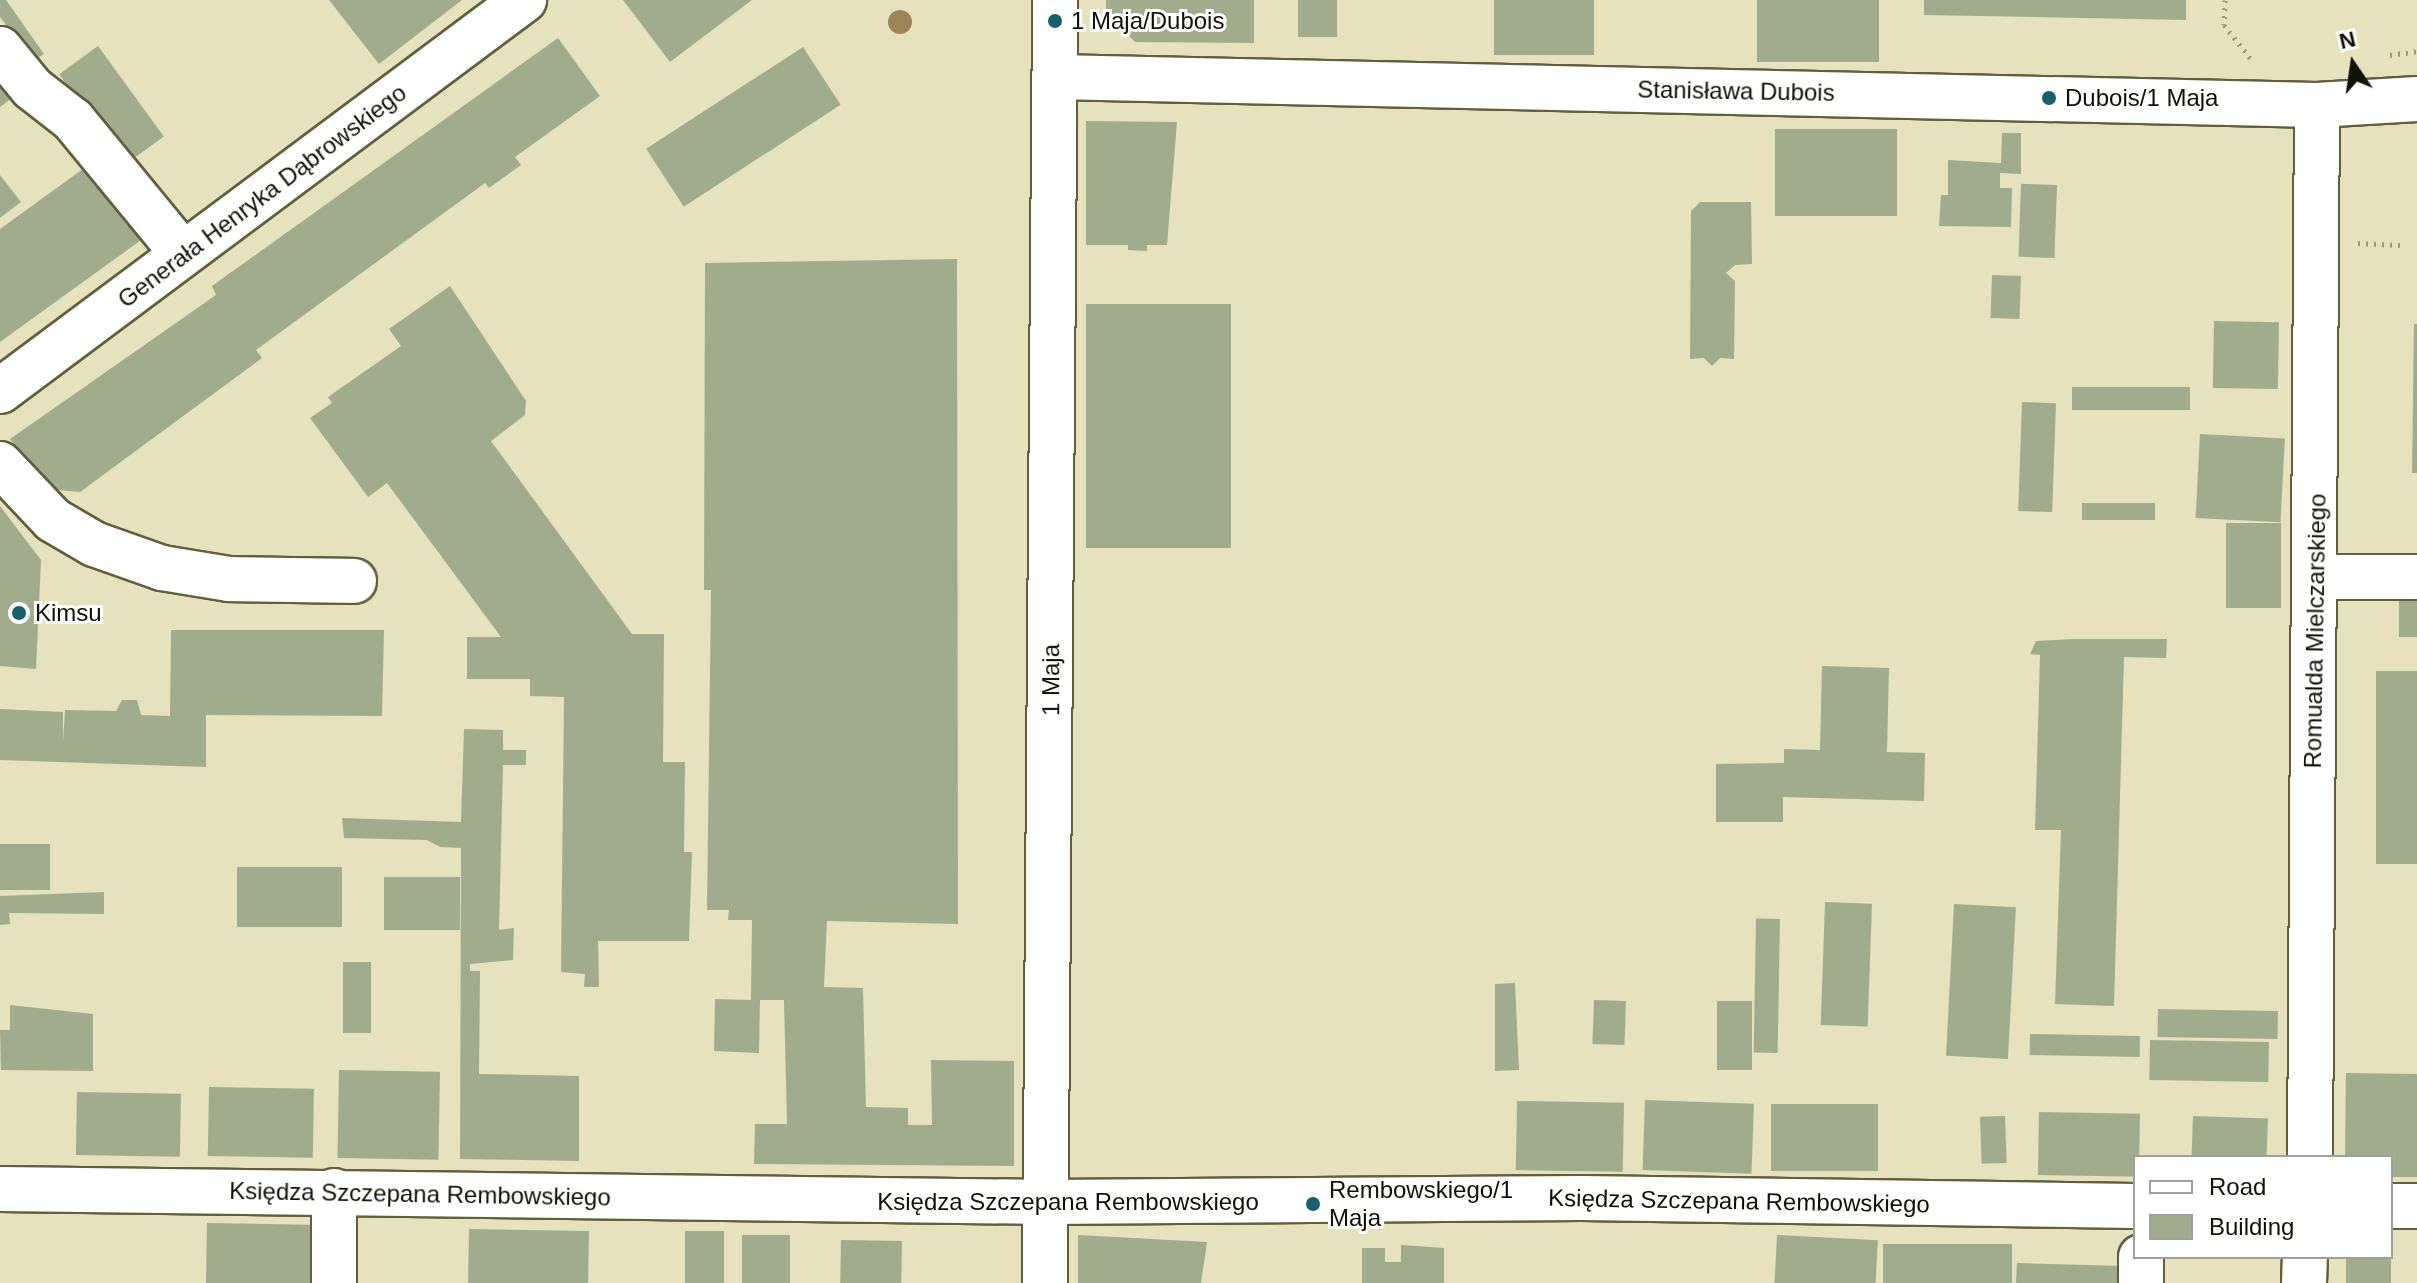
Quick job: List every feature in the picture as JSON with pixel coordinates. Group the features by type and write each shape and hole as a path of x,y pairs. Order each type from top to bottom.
{"street":[{"name":"1 Maja","path":"1034,0 1055,77"},
{"name":"1 Maja","path":"1045,1283 1055,0"},
{"name":"Generała Henryka Dąbrowskiego","path":"0,391 505,6"},
{"path":"0,49 32,88 73,120 183,254"},
{"name":"Stanisława Dubois","path":"1055,77 2317,105 2417,99"},
{"name":"Romualda Mielczarskiego","path":"2310,1155 2317,105"},
{"path":"0,464 53,520 94,544 162,568 229,579 354,581"},
{"path":"2316,577 2417,577"},
{"name":"Księdza Szczepana Rembowskiego","path":"0,1189 1048,1202 1582,1198 2133,1206"},
{"path":"334,1191 334,1283"},
{"path":"2393,1206 2417,1206"},
{"path":"2141,1259 2141,1283"},
{"path":"2304,1283 2305,1259"}],"path":[{"path":"2225,0 2224,25 2247,58 2260,63"},
{"path":"2345,242 2400,245"}],"building":[{"path":"0,0 6,0 44,54 33,61 0,17"},
{"path":"329,0 462,0 379,64"},
{"path":"623,0 752,0 670,62"},
{"path":"1106,0 1254,0 1254,43 1135,42 1106,12"},
{"path":"1298,0 1337,0 1337,37 1298,37"},
{"path":"1494,0 1594,0 1594,55 1494,55"},
{"path":"1757,0 1879,0 1879,62 1757,62"},
{"path":"1924,0 2186,0 2186,20 1924,15"},
{"path":"558,38 600,96 515,157 521,165 489,188 485,183 256,350 262,358 80,492 47,489 10,439 216,295 212,286"},
{"path":"98,46 164,137 125,165 59,74"},
{"path":"803,47 841,105 684,207 646,149"},
{"path":"0,81 12,98 0,107"},
{"path":"1086,121 1177,122 1167,245 1147,245 1147,251 1128,250 1128,245 1086,245"},
{"path":"1775,129 1897,129 1897,216 1775,216"},
{"path":"2002,133 2021,133 2021,174 2000,173 2000,188 2012,188 2011,227 1939,226 1941,195 1948,195 1948,160 2001,163"},
{"path":"94,161 148,235 0,342 0,229"},
{"path":"0,175 21,202 0,218"},
{"path":"2021,184 2057,185 2054,258 2018,257"},
{"path":"1700,202 1751,202 1752,264 1735,265 1726,273 1735,281 1734,359 1720,358 1712,366 1704,358 1690,359 1691,211"},
{"path":"957,259 958,924 827,921 824,987 863,988 866,1107 908,1108 908,1125 932,1125 931,1060 1014,1061 1014,1166 754,1164 755,1124 787,1124 784,1000 760,1000 759,1053 714,1051 715,999 751,1000 752,920 728,920 729,910 707,910 711,590 704,590 705,263"},
{"path":"1992,275 2021,276 2019,319 1990,318"},
{"path":"450,286 526,401 525,415 491,441 632,634 664,634 663,762 685,762 684,852 692,852 689,941 598,941 599,987 584,987 585,974 561,972 564,697 530,696 530,679 467,679 467,637 501,637 387,483 368,497 310,418 332,403 328,397 401,346 389,329"},
{"path":"1086,304 1231,304 1231,548 1086,548"},
{"path":"2214,321 2279,322 2278,389 2213,388"},
{"path":"2414,324 2417,324 2417,473 2412,473"},
{"path":"2072,387 2190,387 2190,410 2072,410"},
{"path":"2022,402 2056,403 2052,512 2018,511"},
{"path":"2200,434 2285,438 2280,522 2196,518"},
{"path":"2082,503 2155,503 2155,520 2082,520"},
{"name":"Kimsu","path":"0,506 41,560 36,669 0,666"},
{"path":"2226,523 2281,523 2281,608 2226,608"},
{"path":"2399,599 2417,599 2417,637 2399,637"},
{"path":"171,630 384,630 382,716 206,715 206,767 0,760 0,709 63,712 63,741 65,710 116,711 122,700 137,700 141,715 170,716"},
{"path":"2167,639 2166,658 2124,657 2114,1006 2055,1004 2061,830 2035,830 2040,655 2030,654 2036,641"},
{"path":"1822,666 1889,668 1887,752 1925,753 1924,801 1783,797 1783,822 1716,822 1716,764 1784,763 1784,749 1820,750"},
{"path":"2376,671 2417,671 2417,864 2376,864"},
{"path":"464,729 503,730 503,750 526,750 526,765 503,765 499,930 514,928 513,960 470,964 470,971 480,971 479,1074 579,1076 579,1161 460,1159 461,848 440,847 427,840 344,838 342,818 461,822"},
{"path":"0,844 50,844 50,890 0,890"},
{"path":"237,867 342,867 342,927 237,927"},
{"path":"384,877 460,877 460,930 384,930"},
{"path":"104,892 104,914 9,913 10,924 0,925 0,896"},
{"path":"1825,902 1872,904 1868,1027 1821,1025"},
{"path":"1954,904 2016,907 2008,1059 1946,1056"},
{"path":"1756,919 1780,919 1778,1053 1754,1053"},
{"path":"343,962 371,962 371,1033 343,1033"},
{"path":"1515,983 1519,1070 1495,1071 1495,984"},
{"path":"1594,1000 1626,1001 1624,1045 1592,1044"},
{"path":"1717,1001 1752,1001 1752,1070 1717,1070"},
{"path":"10,1005 93,1014 93,1071 1,1070 0,1030 10,1030"},
{"path":"2158,1009 2278,1011 2277,1039 2158,1037"},
{"path":"2030,1034 2140,1036 2140,1057 2030,1055"},
{"path":"2150,1040 2269,1042 2268,1082 2149,1080"},
{"path":"339,1070 440,1072 438,1160 337,1158"},
{"path":"2346,1073 2417,1074 2417,1177 2393,1177 2393,1155 2345,1155"},
{"path":"209,1087 314,1089 313,1158 208,1156"},
{"path":"77,1092 181,1094 180,1157 76,1155"},
{"path":"1645,1100 1754,1104 1751,1174 1643,1170"},
{"path":"1517,1101 1624,1103 1623,1172 1516,1170"},
{"path":"1771,1104 1878,1104 1878,1171 1771,1171"},
{"path":"2039,1112 2140,1114 2139,1155 2133,1155 2133,1177 2038,1175"},
{"path":"2005,1116 2007,1163 1982,1164 1980,1117"},
{"path":"2193,1116 2268,1119 2267,1155 2192,1155"},
{"path":"207,1223 320,1225 319,1283 206,1283"},
{"path":"469,1229 589,1231 588,1283 468,1283"},
{"path":"685,1231 724,1231 724,1283 685,1283"},
{"path":"742,1235 790,1235 790,1283 742,1283"},
{"path":"1078,1235 1207,1242 1201,1283 1078,1283"},
{"path":"1777,1235 1878,1240 1876,1283 1774,1283"},
{"path":"841,1240 902,1241 901,1283 840,1283"},
{"path":"1883,1244 2012,1244 2012,1283 1883,1283"},
{"path":"1401,1245 1444,1248 1444,1283 1362,1283 1362,1248 1385,1248 1385,1262 1401,1262"},
{"path":"2346,1259 2391,1259 2391,1283 2346,1283"},
{"path":"2017,1263 2123,1266 2122,1283 2016,1283"}],"place":[{"name":"1 Maja/Dubois","path":"1055,21"},
{"name":"Dubois/1 Maja","path":"2049,98"},
{"name":"Kimsu","path":"19,613"},
{"name":"Rembowskiego/1 Maja","path":"1313,1204"}]}
